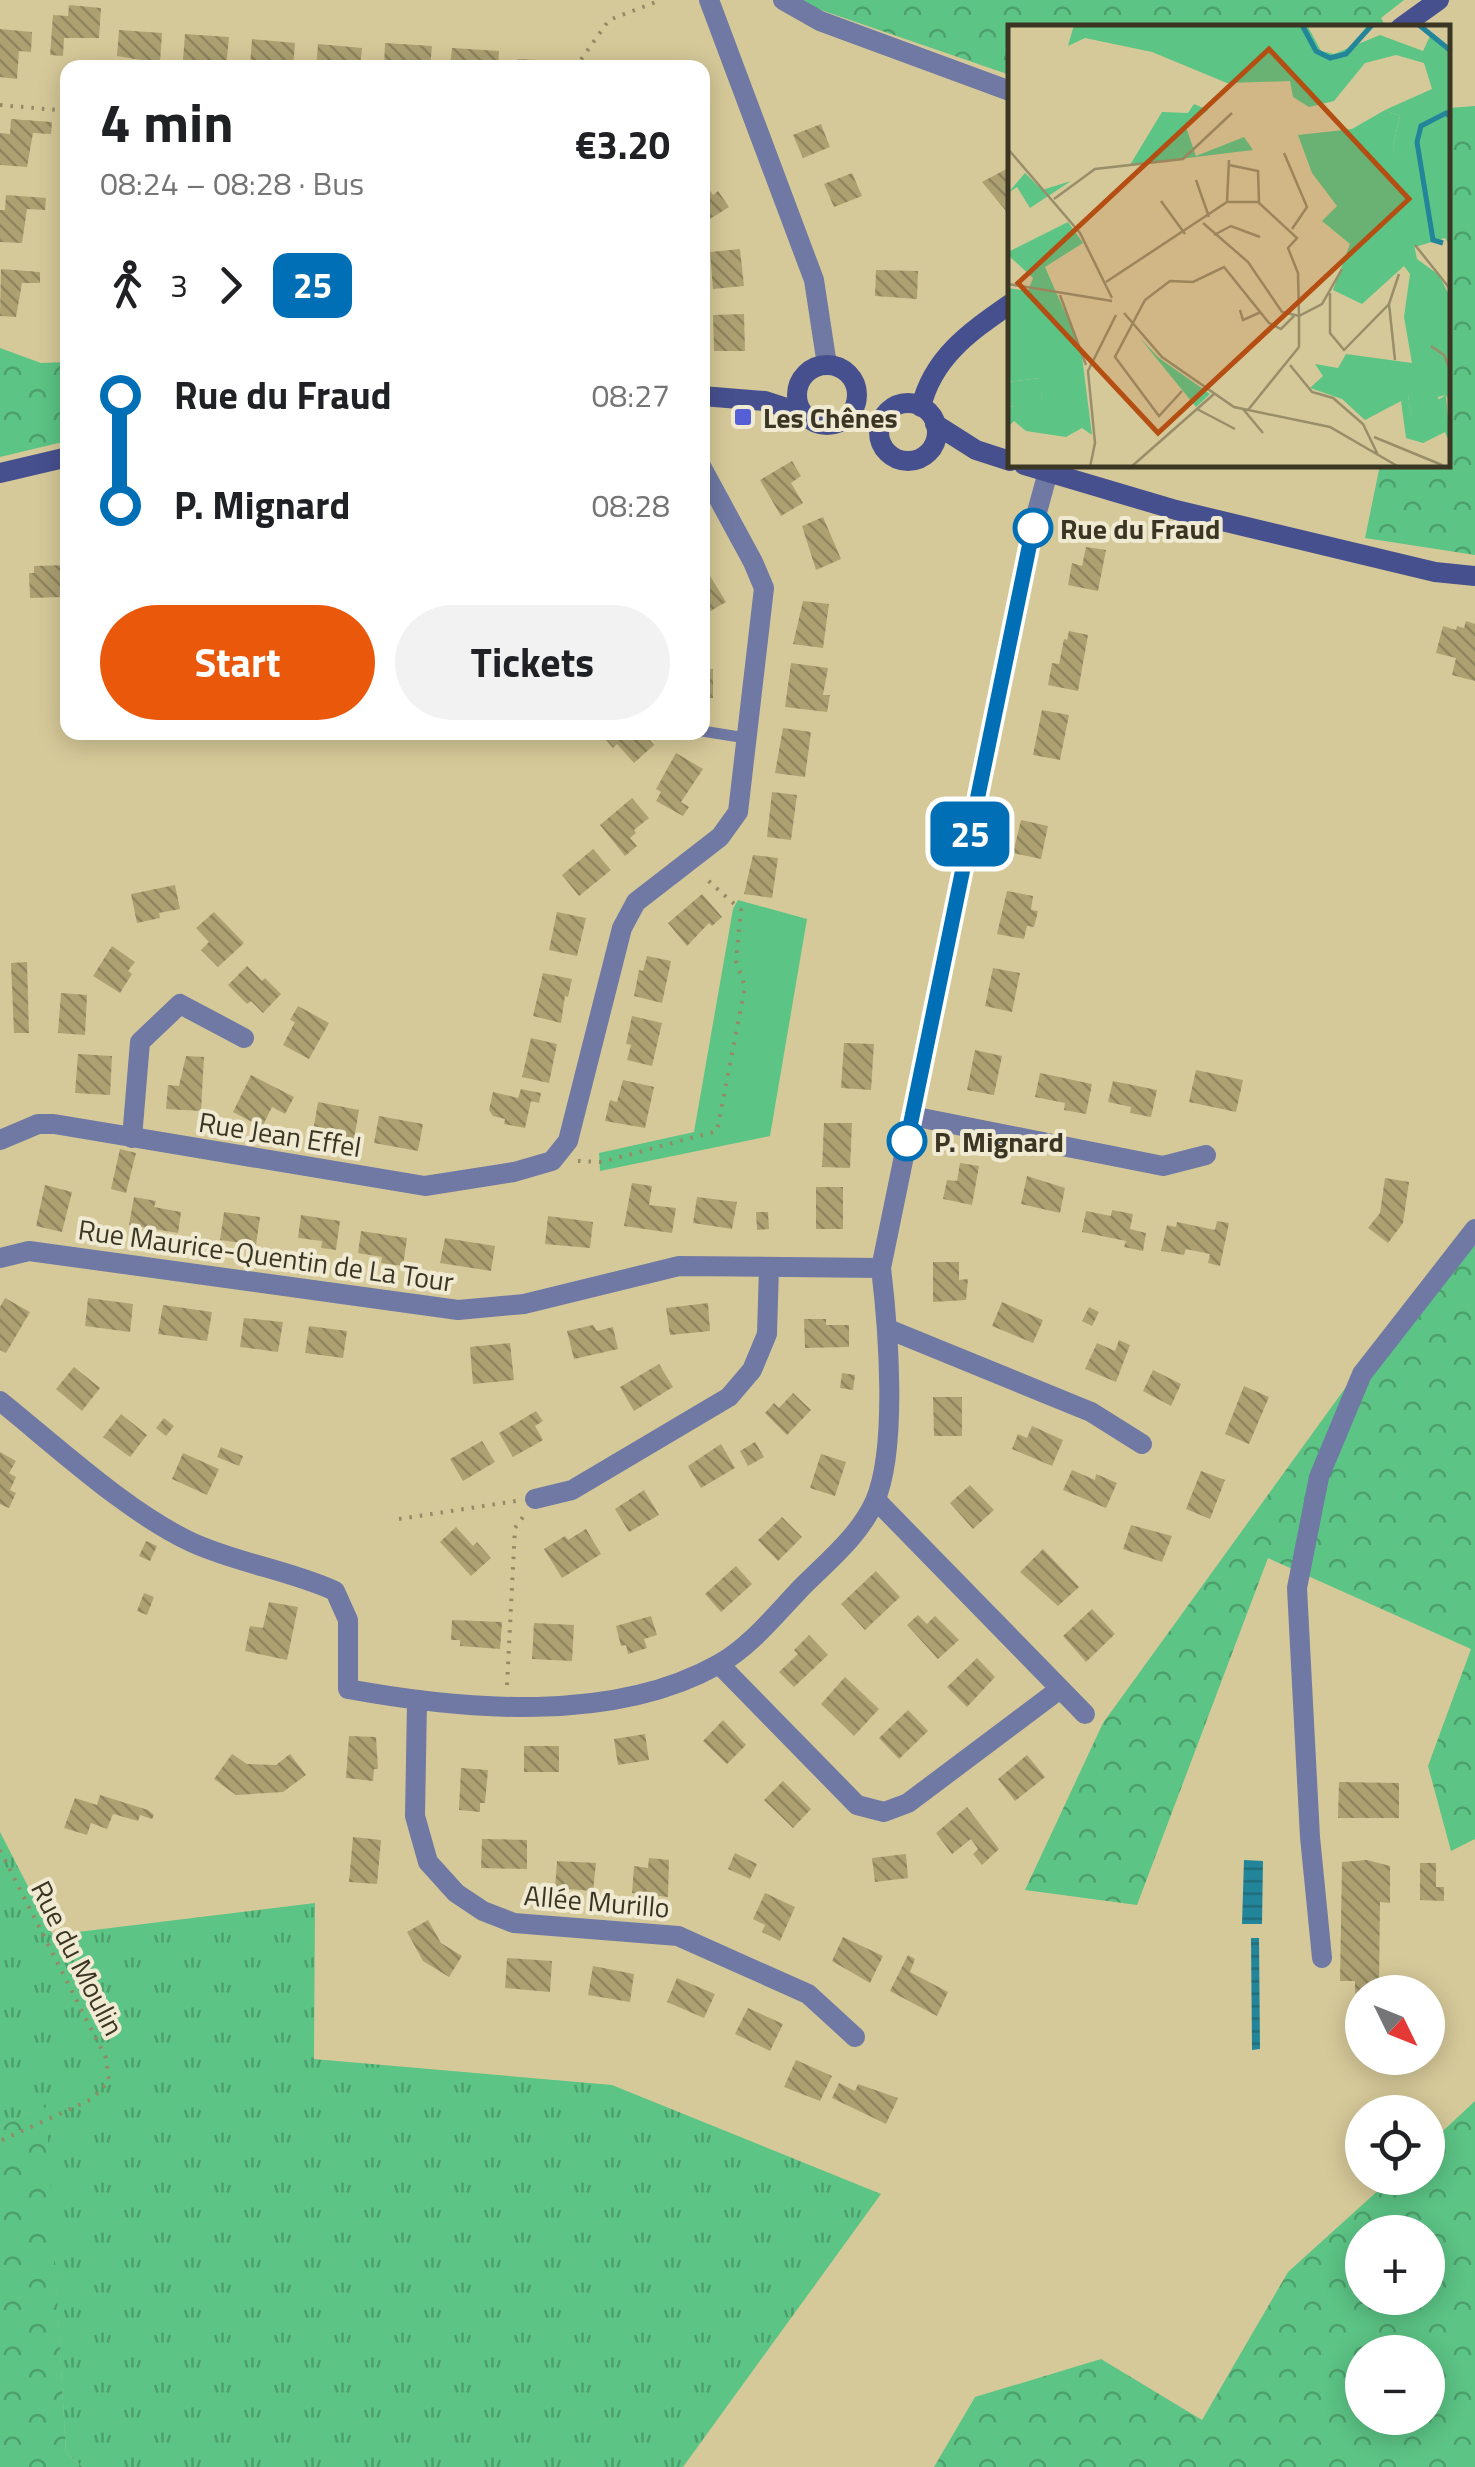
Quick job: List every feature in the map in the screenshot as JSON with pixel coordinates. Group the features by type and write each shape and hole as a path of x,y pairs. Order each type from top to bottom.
{"street":[{"path":"709,0 814,280 827,365"},
{"path":"783,0 820,21 1008,89"},
{"path":"1404,25 1439,0"},
{"path":"921,406 942,358 1008,305"},
{"path":"765,401 800,382 811,370 827,365 846,371 856,387 894,407"},
{"path":"800,382 797,401 802,412"},
{"path":"839,422 854,408 856,387"},
{"path":"710,397 765,401 802,412 819,424 839,422 879,438"},
{"path":"976,450 926,455 908,462 898,460 883,448 879,438 881,420 902,404 921,406 936,424 976,450 1008,460"},
{"path":"926,455 936,441 936,424"},
{"path":"0,473 60,459"},
{"path":"1034,468 1176,510 1435,572 1475,576"},
{"path":"0,1402 156,1524 194,1544 335,1591 348,1620 348,1689 417,1702 585,1705 640,1694 688,1678 719,1664 756,1634 854,1534 876,1500 886,1452 888,1329 881,1268 1034,524 1048,472"},
{"path":"552,1161 568,1141 622,928 636,902 720,837 738,812 764,588 710,483"},
{"path":"132,1138 140,1042 180,1004 244,1038"},
{"path":"912,1116 1163,1166 1206,1155"},
{"name":"Rue Jean Effel","path":"0,1140 38,1124 54,1124 425,1186 514,1172 552,1161"},
{"path":"1322,1958 1310,1836 1297,1588 1319,1476 1362,1374 1475,1229"},
{"name":"Rue Maurice-Quentin de La Tour","path":"0,1258 29,1251 458,1310 524,1304 679,1266 881,1268"},
{"path":"535,1500 572,1490 729,1397 752,1370 767,1334 770,1267"},
{"path":"888,1329 1090,1412 1142,1444"},
{"path":"876,1500 1085,1714"},
{"path":"719,1664 857,1805 884,1812 908,1803 1060,1689"},
{"name":"Allée Murillo","path":"417,1702 415,1816 428,1862 456,1893 482,1911 514,1923 678,1936 808,1994 854,2036"}],"lane":[{"path":"710,732 746,738"}],"path":[{"path":"581,60 609,20 661,0"},
{"path":"0,105 60,110"},
{"path":"552,1161 602,1162 717,1131 745,987 736,962 741,910 688,862"},
{"path":"399,1519 535,1500"},
{"path":"506,1704 516,1528 535,1500"},
{"name":"Rue du Moulin","path":"0,1850 106,2058 110,2081 92,2099 0,2141"}],"green space":[{"path":"802,0 1404,0 1381,18 1385,25 1008,25 1008,74 818,9"},
{"path":"1475,106 1475,555 1365,538 1379,468 1450,468 1450,108"},
{"path":"0,348 41,363 60,362 60,443 0,457"},
{"path":"738,900 807,919 770,1136 600,1171 599,1153 694,1132 733,909"},
{"path":"1475,1245 1475,1839 1451,1851 1428,1766 1471,1649 1268,1558 1137,1905 1025,1890 1103,1723 1346,1387"},
{"path":"0,1832 53,1935 315,1903 314,2059 612,2085 881,2194 683,2467 83,2467 66,2453 45,2105 0,2127"},
{"path":"1475,2101 1475,2467 934,2467 975,2397 1101,2359 1202,2420 1288,2272 1345,2220 1345,2315 1445,2315 1445,2215 1351,2215 1373,2195 1445,2195 1445,2129"},
{"path":"46,2104 66,2453 83,2467 0,2467 0,2127"}],"water":[{"path":"1244,1860 1263,1861 1262,1924 1242,1924"},
{"path":"1251,1938 1259,1938 1260,2049 1252,2050"}],"building":[{"path":"69,5 101,8 99,38 64,38 63,56 50,55 53,15 68,16"},
{"path":"0,29 32,32 31,52 19,51 17,79 0,77"},
{"path":"119,30 162,33 160,60 117,56"},
{"path":"185,34 229,37 227,60 183,60"},
{"path":"252,39 295,43 294,60 250,60"},
{"path":"385,43 432,46 431,60 384,60"},
{"path":"318,44 362,48 361,60 317,60"},
{"path":"452,48 499,51 498,60 451,60"},
{"path":"11,119 52,122 51,134 33,133 27,167 0,165 0,133 10,134"},
{"path":"821,124 830,147 803,158 793,135"},
{"path":"1008,168 1008,210 1006,211 982,182"},
{"path":"852,173 862,196 834,207 824,184"},
{"path":"710,191 713,195 718,191 729,207 710,219"},
{"path":"6,195 46,198 45,210 27,209 22,243 0,242 0,210 5,210"},
{"path":"740,249 744,286 713,289 710,252"},
{"path":"1,269 40,272 40,283 22,283 16,317 0,316"},
{"path":"876,270 918,271 917,299 875,296"},
{"path":"744,314 745,351 714,351 713,315"},
{"path":"792,461 801,476 791,483 803,503 781,516 760,480"},
{"path":"823,517 841,559 816,570 802,526"},
{"path":"1086,547 1106,550 1098,591 1068,585 1072,563 1082,566"},
{"path":"60,565 60,597 30,598 29,573 34,573 34,566"},
{"path":"710,576 726,602 710,611"},
{"path":"803,601 829,604 823,648 793,644"},
{"path":"1466,621 1475,624 1475,681 1452,675 1456,658 1436,653 1443,626 1456,630 1457,626 1464,628"},
{"path":"1069,631 1088,635 1078,691 1048,685 1052,663 1059,664"},
{"path":"791,663 828,668 823,695 830,695 827,712 785,707"},
{"path":"710,669 713,669 710,698"},
{"path":"1042,710 1069,715 1060,760 1033,755"},
{"path":"783,728 811,732 805,777 775,773"},
{"path":"606,740 650,740 654,745 634,763 617,744 613,748"},
{"path":"676,753 703,769 681,802 689,807 683,816 656,801 661,792 656,789"},
{"path":"772,792 797,795 791,840 767,837"},
{"path":"632,798 649,818 634,830 636,833 630,838 637,846 625,856 600,825"},
{"path":"1021,820 1048,826 1041,859 1013,853"},
{"path":"593,849 611,870 579,896 562,875"},
{"path":"753,855 778,858 772,898 744,894"},
{"path":"175,885 180,909 137,923 131,894"},
{"path":"1007,891 1033,896 1031,910 1038,911 1034,927 1027,926 1024,939 997,934"},
{"path":"702,894 722,917 712,926 709,923 687,946 668,923"},
{"path":"214,912 244,943 218,967 201,950 209,942 196,928"},
{"path":"557,912 586,918 577,956 549,950"},
{"path":"112,946 135,962 120,993 93,976"},
{"path":"647,956 671,961 662,1003 634,996 639,970 643,971"},
{"path":"27,962 29,1033 14,1033 11,963"},
{"path":"247,966 281,994 263,1013 228,985"},
{"path":"993,968 1020,973 1012,1012 985,1006"},
{"path":"543,973 572,979 561,1023 533,1016"},
{"path":"61,993 87,995 85,1035 58,1033"},
{"path":"298,1006 329,1023 309,1059 283,1045"},
{"path":"632,1016 662,1023 652,1066 627,1060"},
{"path":"531,1038 557,1044 549,1083 522,1077"},
{"path":"844,1043 874,1044 871,1090 841,1088"},
{"path":"975,1050 1002,1056 994,1095 967,1090"},
{"path":"78,1054 112,1056 110,1095 75,1093"},
{"path":"186,1056 204,1057 201,1111 166,1109 168,1085 179,1086"},
{"path":"1196,1070 1243,1080 1236,1112 1189,1102"},
{"path":"1040,1073 1092,1084 1086,1114 1064,1110 1065,1103 1035,1097"},
{"path":"251,1075 294,1097 285,1114 272,1107 262,1127 233,1112"},
{"path":"623,1080 654,1087 645,1128 605,1121 610,1100 617,1102"},
{"path":"1113,1081 1157,1090 1151,1117 1130,1113 1131,1107 1108,1102"},
{"path":"521,1089 541,1093 539,1103 531,1101 525,1128 504,1124 505,1119 493,1116 489,1110 493,1092 518,1098"},
{"path":"318,1102 359,1110 354,1139 313,1132"},
{"path":"379,1116 423,1124 418,1151 374,1143"},
{"path":"824,1123 852,1123 850,1168 822,1167"},
{"path":"120,1149 136,1153 126,1193 111,1189"},
{"path":"960,1163 979,1166 972,1205 943,1199 947,1180 957,1181"},
{"path":"1027,1176 1065,1188 1060,1213 1021,1204"},
{"path":"1385,1178 1409,1182 1403,1223 1388,1243 1368,1228 1380,1213"},
{"path":"632,1183 652,1186 649,1205 676,1208 672,1233 624,1226"},
{"path":"45,1185 72,1192 62,1232 36,1226"},
{"path":"816,1187 843,1187 843,1229 816,1229"},
{"path":"134,1197 156,1201 154,1207 181,1212 178,1233 129,1225"},
{"path":"697,1197 737,1202 732,1229 693,1223"},
{"path":"1112,1210 1133,1214 1130,1229 1146,1233 1143,1251 1124,1247 1126,1241 1082,1232 1086,1211 1111,1216"},
{"path":"224,1212 260,1217 256,1245 220,1240"},
{"path":"756,1212 768,1212 769,1229 757,1230"},
{"path":"301,1215 340,1221 336,1250 321,1248 322,1241 298,1238"},
{"path":"548,1216 593,1222 590,1248 545,1244"},
{"path":"1217,1221 1229,1223 1220,1266 1208,1263 1210,1254 1186,1249 1184,1255 1161,1251 1167,1225 1176,1227 1177,1222 1215,1230"},
{"path":"361,1231 407,1238 403,1266 381,1263 382,1257 358,1253"},
{"path":"445,1238 495,1246 491,1271 440,1263"},
{"path":"933,1262 959,1262 959,1280 968,1279 966,1300 933,1302"},
{"path":"5,1298 30,1312 6,1353 0,1350 0,1307"},
{"path":"88,1298 133,1304 130,1332 85,1326"},
{"path":"1002,1302 1043,1320 1033,1343 992,1326"},
{"path":"708,1303 710,1331 670,1335 666,1308"},
{"path":"163,1305 212,1312 207,1341 158,1334"},
{"path":"1089,1307 1099,1312 1092,1326 1082,1321"},
{"path":"244,1318 283,1322 278,1352 240,1347"},
{"path":"804,1319 826,1319 826,1325 849,1325 849,1347 805,1348"},
{"path":"593,1325 597,1331 613,1327 618,1349 574,1359 567,1331"},
{"path":"309,1326 347,1331 343,1358 305,1353"},
{"path":"1119,1340 1130,1345 1116,1382 1085,1369 1097,1343 1115,1351"},
{"path":"510,1343 514,1380 473,1384 470,1347"},
{"path":"659,1364 673,1387 634,1411 620,1387"},
{"path":"74,1367 100,1388 82,1411 56,1389"},
{"path":"1153,1370 1181,1384 1171,1406 1143,1391"},
{"path":"842,1373 855,1375 853,1390 840,1388"},
{"path":"1244,1386 1269,1397 1249,1444 1225,1434"},
{"path":"793,1393 811,1410 787,1435 765,1413 774,1403 779,1408"},
{"path":"933,1397 962,1397 962,1436 934,1436"},
{"path":"536,1411 543,1421 535,1426 543,1440 513,1457 499,1433"},
{"path":"121,1414 147,1435 130,1457 103,1437"},
{"path":"164,1418 174,1426 166,1436 156,1428"},
{"path":"1032,1426 1063,1440 1052,1466 1012,1449 1018,1434 1027,1438"},
{"path":"482,1441 495,1462 463,1481 450,1459"},
{"path":"755,1442 764,1457 748,1466 740,1451"},
{"path":"721,1444 735,1468 701,1488 688,1466"},
{"path":"221,1447 243,1456 239,1466 217,1457"},
{"path":"0,1452 16,1461 9,1473 16,1477 10,1490 16,1493 9,1508 0,1504"},
{"path":"183,1453 219,1469 207,1495 172,1479"},
{"path":"821,1454 846,1462 835,1496 810,1488"},
{"path":"1072,1470 1095,1480 1096,1474 1117,1483 1106,1508 1063,1490"},
{"path":"1201,1471 1225,1480 1210,1519 1186,1509"},
{"path":"970,1485 994,1510 973,1529 950,1503"},
{"path":"644,1490 659,1515 629,1532 615,1509"},
{"path":"782,1517 802,1537 778,1561 758,1540"},
{"path":"1131,1525 1172,1536 1162,1562 1123,1549"},
{"path":"456,1527 491,1558 471,1576 440,1542"},
{"path":"586,1529 601,1554 562,1578 544,1549"},
{"path":"146,1541 157,1546 150,1561 139,1556"},
{"path":"1043,1549 1079,1587 1058,1606 1020,1572"},
{"path":"736,1566 752,1584 721,1612 705,1594"},
{"path":"876,1571 900,1597 865,1630 841,1604"},
{"path":"144,1593 154,1597 147,1615 137,1611"},
{"path":"269,1602 298,1607 287,1660 245,1651 250,1626 263,1628"},
{"path":"1092,1609 1115,1634 1086,1662 1063,1636"},
{"path":"918,1615 927,1624 935,1616 959,1640 938,1659 907,1625"},
{"path":"651,1616 657,1635 644,1639 647,1648 628,1654 626,1645 621,1646 616,1626"},
{"path":"452,1620 502,1622 500,1649 460,1646 460,1640 451,1640"},
{"path":"534,1623 574,1625 572,1661 532,1659"},
{"path":"809,1635 828,1655 794,1687 779,1672 798,1654 794,1650"},
{"path":"977,1658 995,1677 967,1707 947,1687"},
{"path":"845,1677 879,1709 854,1736 821,1704"},
{"path":"908,1710 928,1731 899,1759 879,1738"},
{"path":"723,1720 746,1745 727,1764 703,1741"},
{"path":"645,1734 649,1760 618,1765 614,1739"},
{"path":"349,1736 376,1737 378,1769 374,1769 373,1781 346,1778"},
{"path":"524,1746 559,1746 559,1772 524,1772"},
{"path":"232,1754 247,1764 276,1765 290,1754 306,1775 283,1792 236,1795 214,1779"},
{"path":"1027,1755 1045,1777 1015,1801 998,1779"},
{"path":"461,1768 488,1770 485,1803 480,1803 480,1812 459,1810"},
{"path":"783,1781 811,1809 793,1828 764,1800"},
{"path":"1339,1782 1399,1783 1399,1818 1338,1818"},
{"path":"100,1795 154,1815 152,1819 140,1815 138,1821 113,1814 107,1829 91,1823 87,1835 64,1828 75,1798 97,1805"},
{"path":"967,1807 999,1849 982,1865 973,1854 978,1849 971,1839 952,1854 936,1833"},
{"path":"353,1837 381,1840 377,1884 349,1882"},
{"path":"482,1839 527,1840 527,1869 481,1868"},
{"path":"735,1853 757,1864 750,1879 728,1869"},
{"path":"906,1854 908,1878 875,1882 872,1858"},
{"path":"649,1858 669,1860 668,1897 632,1893 634,1866 648,1868"},
{"path":"1367,1860 1390,1866 1390,1903 1380,1902 1379,1975 1345,1975 1345,1981 1340,1981 1342,1862"},
{"path":"557,1861 596,1863 593,1891 555,1888"},
{"path":"1420,1863 1436,1863 1436,1887 1444,1887 1444,1901 1420,1900"},
{"path":"765,1893 795,1907 780,1941 762,1932 765,1925 753,1919"},
{"path":"428,1920 441,1943 462,1956 449,1977 423,1961 407,1932"},
{"path":"843,1937 883,1956 870,1983 832,1961"},
{"path":"908,1955 915,1959 910,1972 948,1992 937,2016 890,1991"},
{"path":"507,1958 552,1961 550,1992 505,1988"},
{"path":"593,1966 634,1974 630,2002 588,1995"},
{"path":"677,1978 715,1994 704,2018 667,2002"},
{"path":"748,2008 783,2024 770,2051 735,2034"},
{"path":"796,2060 832,2076 820,2101 784,2087"},
{"path":"839,2083 855,2091 858,2084 898,2098 886,2124 832,2098"}],"bus line":[{"name":"25","path":"907,1141 1033,528"}],"place":[{"name":"Les Chênes","path":"743,417"},
{"name":"Rue du Fraud","path":"1033,528"},
{"name":"P. Mignard","path":"907,1141"}]}
